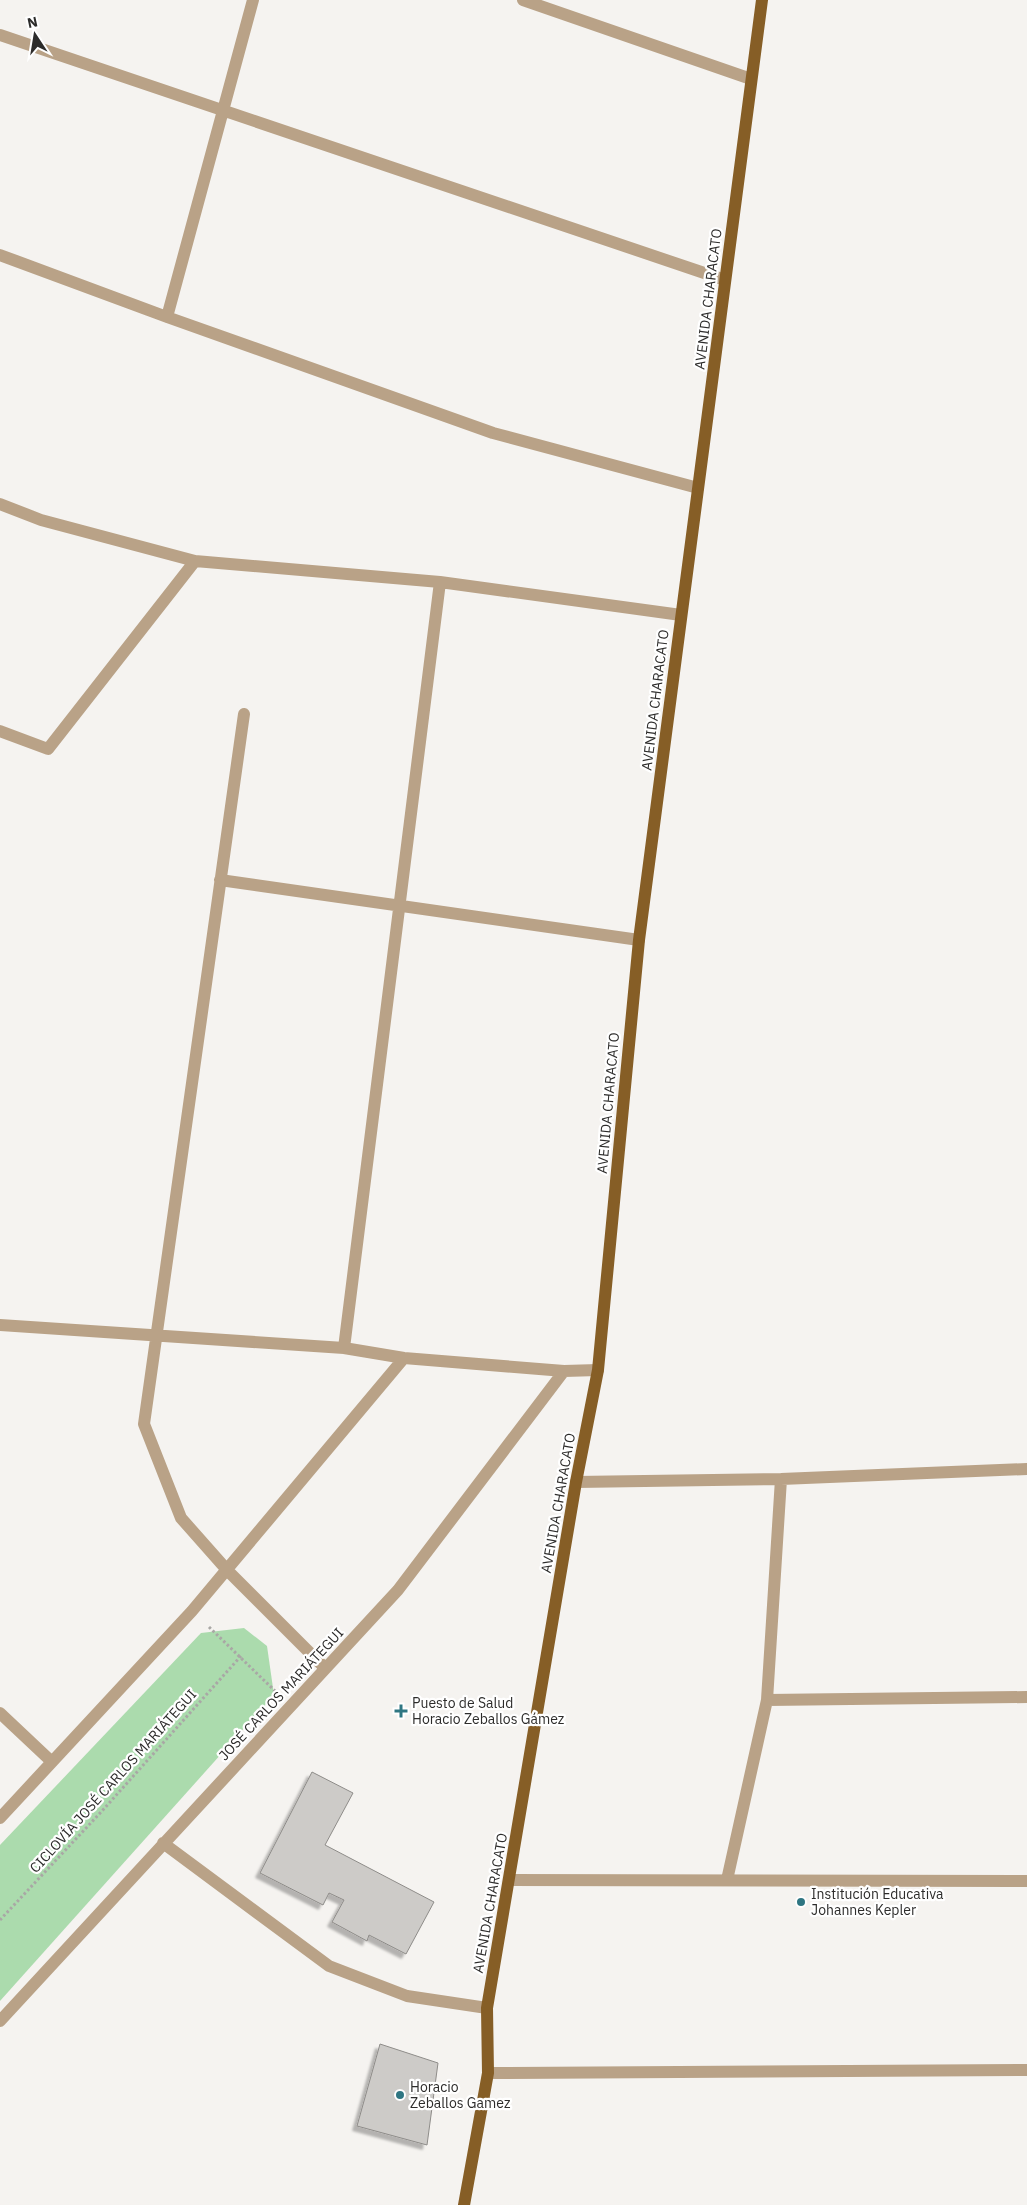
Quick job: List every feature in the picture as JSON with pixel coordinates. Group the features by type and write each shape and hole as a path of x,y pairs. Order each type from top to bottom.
{"main road":[{"name":"AVENIDA CHARACATO","path":"464,2205 488,2073 487,2008 576,1482 598,1370 638,940 762,0"}],"street":[{"path":"167,317 253,0"},
{"path":"523,0 751,79"},
{"path":"0,35 725,280"},
{"path":"0,255 167,317 493,433 698,488"},
{"path":"0,504 42,520 195,561 440,582 681,616"},
{"path":"0,732 48,749 195,561"},
{"path":"344,1348 440,582"},
{"path":"244,714 144,1424 181,1518 227,1570 325,1668"},
{"path":"220,880 638,940"},
{"path":"0,1325 344,1348 404,1358 564,1371 598,1370"},
{"path":"0,1818 192,1611 404,1358"},
{"name":"JOSÉ CARLOS MARIÁTEGUI","path":"0,2021 398,1590 564,1371"},
{"path":"576,1482 781,1479 1027,1469"},
{"path":"727,1880 767,1700 781,1479"},
{"path":"767,1700 1027,1697"},
{"path":"0,1713 52,1762"},
{"path":"163,1843 329,1966 407,1996 487,2008"},
{"path":"509,1880 1027,1881"},
{"path":"488,2073 1027,2070"}],"path":[{"path":"192,1611 241,1656 289,1706"},
{"name":"CICLOVÍA JOSÉ CARLOS MARIÁTEGUI","path":"0,1920 102,1811 241,1656"}],"green space":[{"path":"244,1628 267,1646 274,1695 0,2001 0,1845 201,1633"}],"building":[{"path":"312,1772 353,1793 325,1845 434,1902 406,1954 369,1935 367,1941 332,1922 344,1900 329,1893 323,1905 260,1873"},
{"name":"Horacio Zeballos Gamez","path":"380,2044 438,2063 427,2145 357,2126"}],"place":[{"name":"Puesto de Salud Horacio Zeballos Gámez","path":"401,1711"},
{"name":"Institución Educativa Johannes Kepler","path":"801,1902"},
{"name":"Horacio Zeballos Gamez","path":"400,2095"}]}
